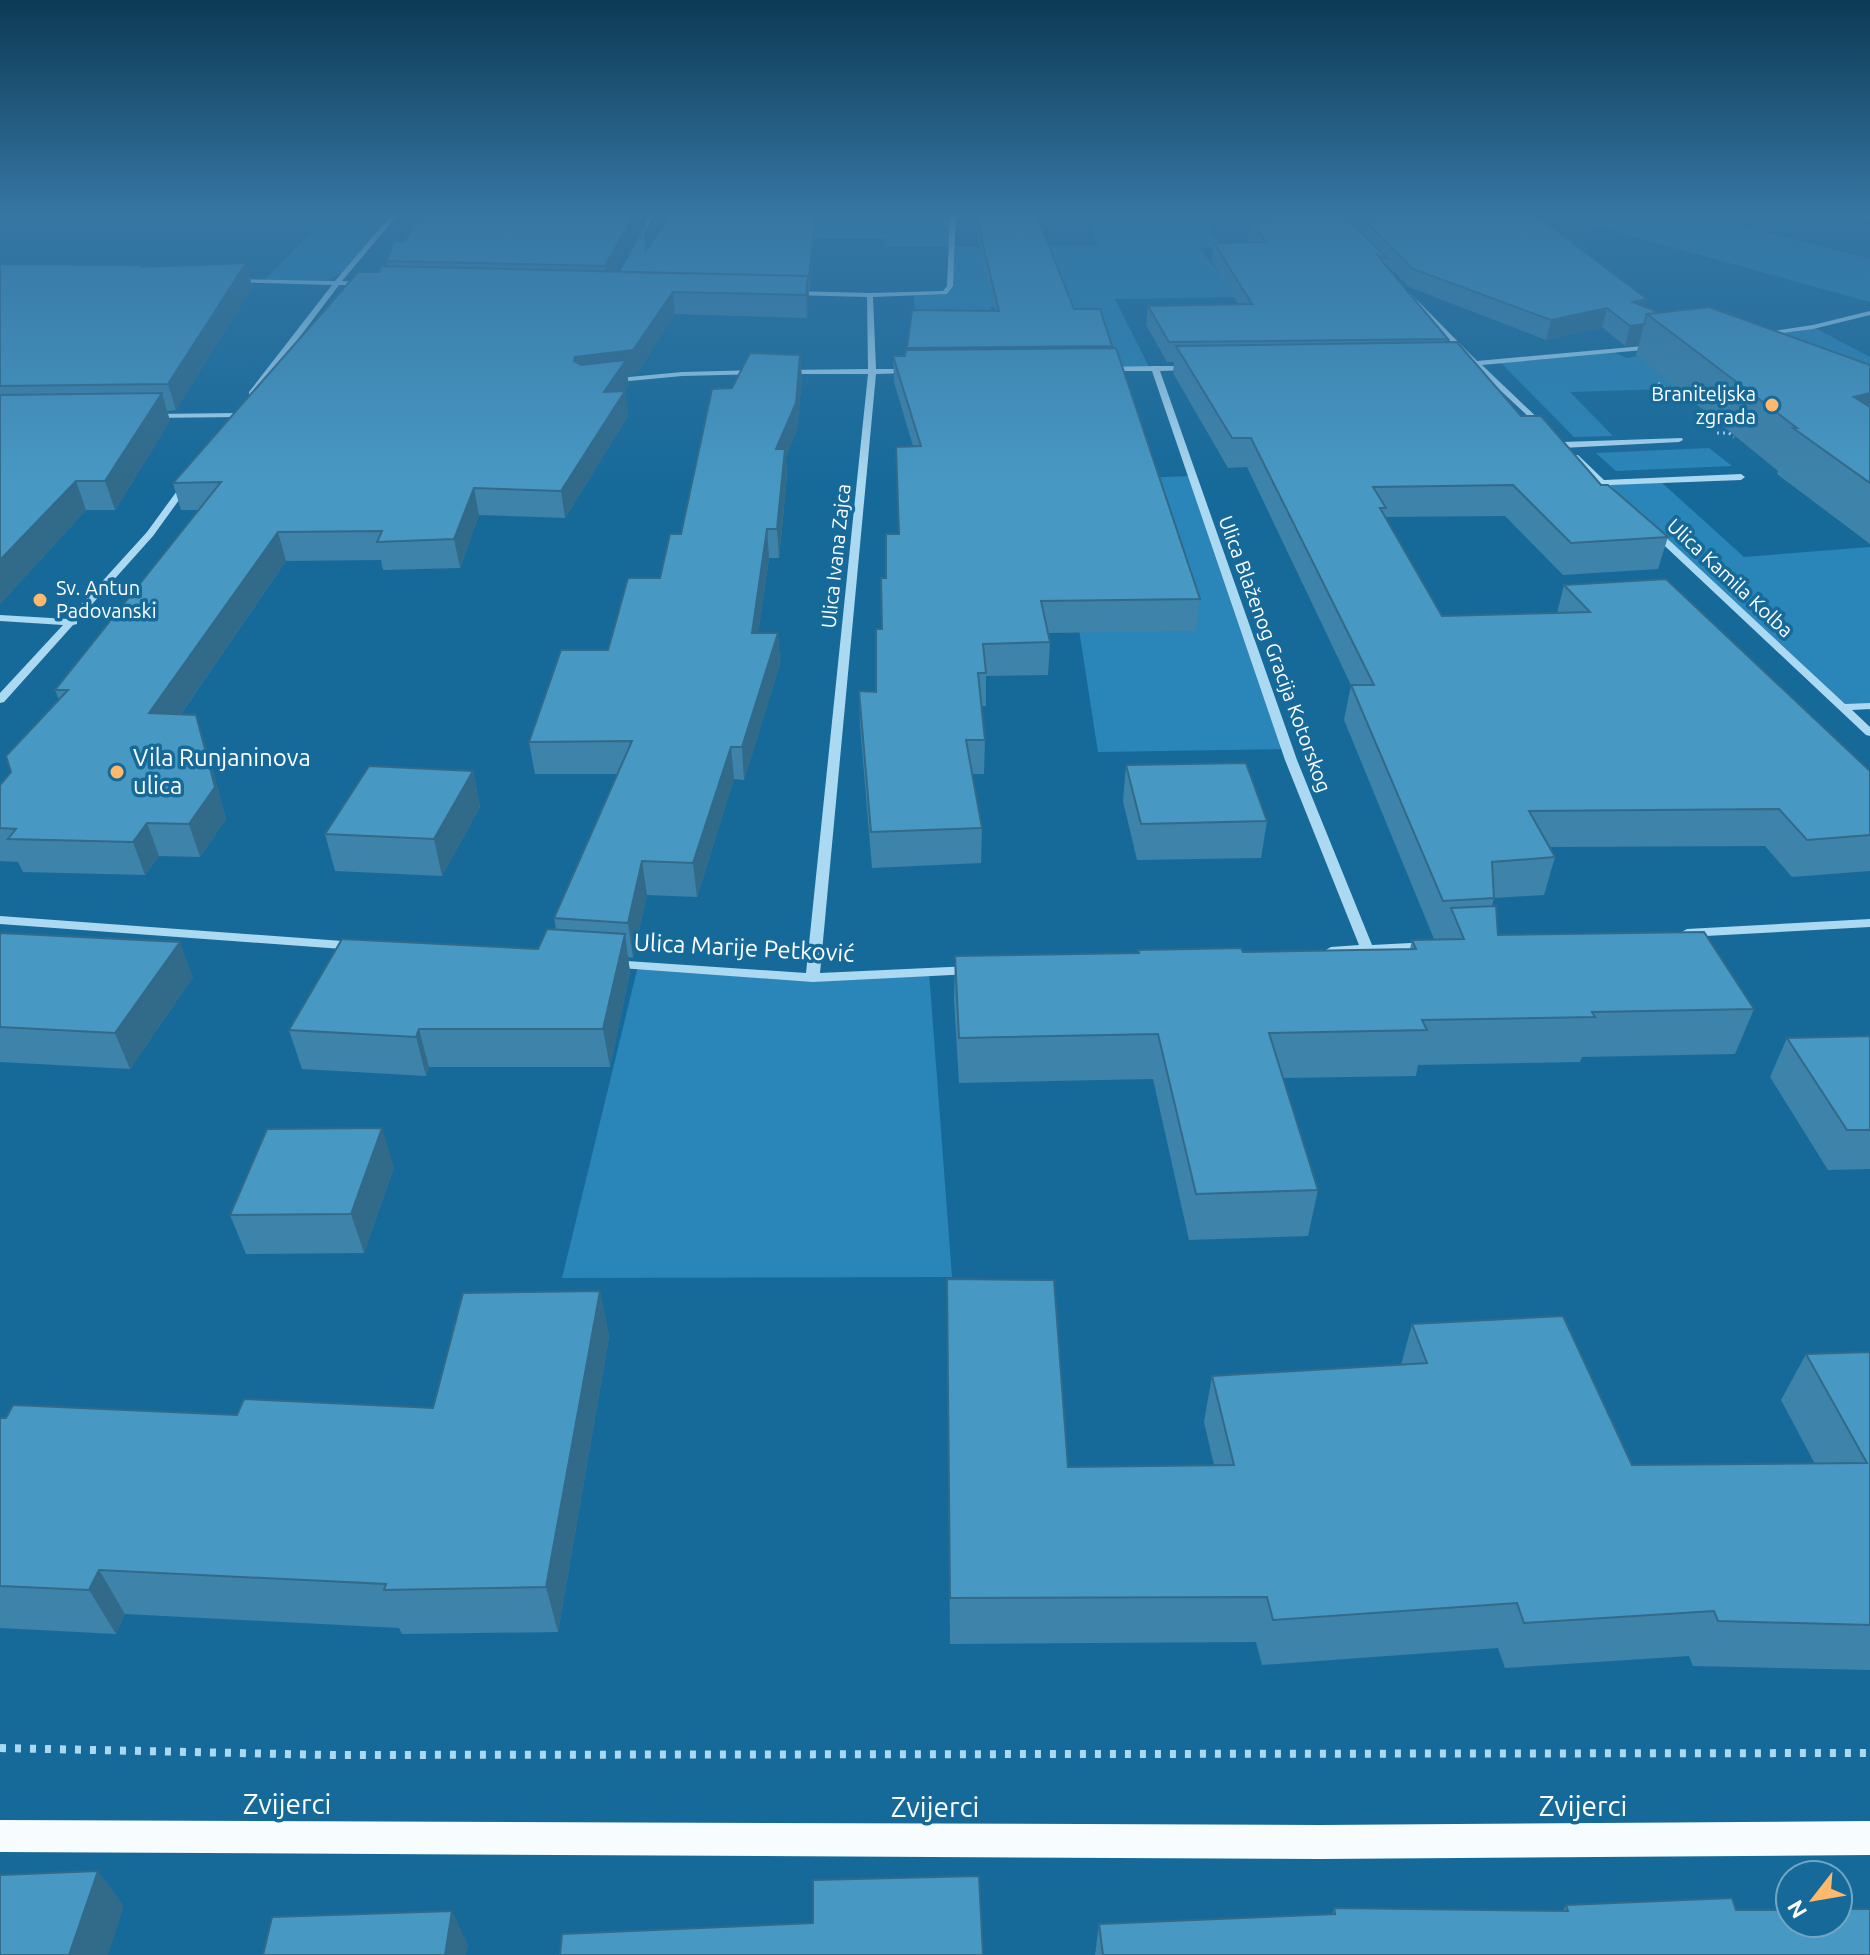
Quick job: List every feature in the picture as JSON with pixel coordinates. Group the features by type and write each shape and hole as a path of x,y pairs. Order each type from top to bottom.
{"main road":[{"name":"Zvijerci","path":"0,1836 1304,1842 1870,1838"}],"street":[{"path":"227,427 322,302"},
{"name":"Ulica Ivana Zajca","path":"813,978 872,372 870,302"},
{"path":"1415,302 1623,503"},
{"path":"1750,335 1813,327 1870,313"},
{"path":"1445,365 1667,345"},
{"name":"Ulica Blaženog Gracija Kotorskog","path":"1155,368 1291,760 1367,949"},
{"path":"1094,369 1201,368"},
{"path":"596,383 682,374 920,371"},
{"path":"141,416 236,415"},
{"path":"1562,445 1679,440"},
{"path":"0,700 150,534 193,474"},
{"path":"1602,483 1741,477"},
{"name":"Ulica Kamila Kolba","path":"1644,522 1870,733"},
{"path":"0,618 73,622"},
{"path":"1842,707 1870,706"},
{"path":"0,920 367,946"},
{"path":"1666,934 1870,923"},
{"path":"1310,952 1446,945"},
{"name":"Ulica Marije Petković","path":"590,962 813,978 984,969"}],"path":[{"path":"1672,394 1693,393"},
{"path":"0,1748 332,1755 1870,1753"}],"shaded area":[{"path":"914,302 1117,302 1149,367 1064,369 1060,304 991,307 993,321 915,323"},
{"path":"1813,327 1870,357 1870,386 1777,378 1679,400 1665,389 1570,392 1613,436 1574,437 1500,362 1613,352 1627,358"},
{"path":"1709,448 1732,466 1616,471 1596,453"},
{"path":"1192,476 1288,749 1098,752 1056,481"},
{"path":"1660,481 1744,557 1870,547 1870,711 1865,706 1842,707 1602,483"},
{"path":"638,966 813,978 929,972 952,1277 562,1278"}],"building":[{"path":"0,302 221,302 168,384 0,386"},
{"path":"331,302 666,302 633,350 575,357 574,361 581,365 626,360 604,392 625,391 561,491 474,488 454,539 377,542 382,531 278,532 149,713 196,715 215,787 189,824 147,823 133,842 8,839 16,829 0,828 0,785 11,772 6,756 68,690 55,690 221,482 173,483"},
{"path":"997,302 1071,302 1074,309 1100,309 1112,346 907,348 912,310 999,311"},
{"path":"1417,302 1448,339 1169,342 1148,306"},
{"path":"1503,302 1634,302 1660,313 1647,314 1644,324 1630,326 1607,308 1551,320"},
{"path":"1709,307 1870,365 1870,393 1854,397 1870,407 1870,483 1793,428 1797,428 1647,314"},
{"path":"1457,342 1521,416 1541,416 1601,485 1608,485 1668,537 1571,543 1513,485 1373,487 1386,508 1380,508 1442,616 1590,612 1564,585 1666,579 1870,771 1870,835 1807,840 1779,809 1529,811 1555,857 1492,862 1494,898 1443,901 1351,685 1374,685 1251,438 1232,438 1176,346"},
{"path":"1116,348 1200,599 1041,601 1050,642 983,644 986,673 978,673 985,740 966,740 982,828 871,832 859,691 876,692 876,629 882,629 881,578 886,578 886,534 899,534 896,447 921,446 893,356 905,356 906,350"},
{"path":"750,353 800,355 796,403 776,449 785,449 777,529 767,529 752,633 778,633 742,747 731,747 693,863 642,861 628,923 554,918 632,741 529,742 561,650 608,650 628,578 660,578 670,534 681,534 712,389 732,388"},
{"path":"162,393 105,481 76,481 0,560 0,395"},
{"path":"1246,763 1267,821 1141,824 1126,765"},
{"path":"369,766 473,771 434,839 325,834"},
{"path":"1496,906 1498,935 1704,932 1754,1009 1592,1012 1595,1017 1422,1020 1427,1030 1269,1033 1318,1190 1196,1194 1158,1034 959,1038 955,956 1241,948 1243,952 1416,949 1412,940 1464,939 1451,908"},
{"path":"547,929 625,934 603,1029 419,1029 416,1037 289,1030 342,939 538,949"},
{"path":"0,933 180,942 115,1033 0,1027"},
{"path":"1870,1036 1870,1130 1847,1130 1787,1038"},
{"path":"382,1128 351,1214 230,1215 267,1129"},
{"path":"947,1279 1054,1280 1068,1467 1234,1465 1212,1376 1427,1363 1412,1324 1563,1316 1632,1465 1867,1463 1806,1354 1870,1352 1870,1625 1718,1621 1714,1611 1524,1623 1517,1603 1273,1620 1267,1597 950,1598"},
{"path":"600,1291 546,1587 384,1590 386,1584 99,1570 89,1590 0,1586 0,1418 6,1418 13,1405 237,1415 244,1399 433,1408 463,1293"},
{"path":"98,1871 69,1955 0,1955 0,1875"},
{"path":"979,1876 983,1955 560,1955 562,1934 813,1923 813,1880"},
{"path":"1732,1898 1736,1910 1774,1910 1774,1939 1854,1939 1854,1909 1870,1909 1870,1955 1103,1955 1099,1924 1335,1914 1334,1908 1568,1911 1566,1905"},
{"path":"452,1911 445,1955 263,1955 272,1917"}],"place":[{"name":"Braniteljska zgrada","path":"1772,405"},
{"name":"Sv. Antun Padovanski","path":"40,600"},
{"name":"Vila Runjaninova ulica","path":"117,772"}]}
